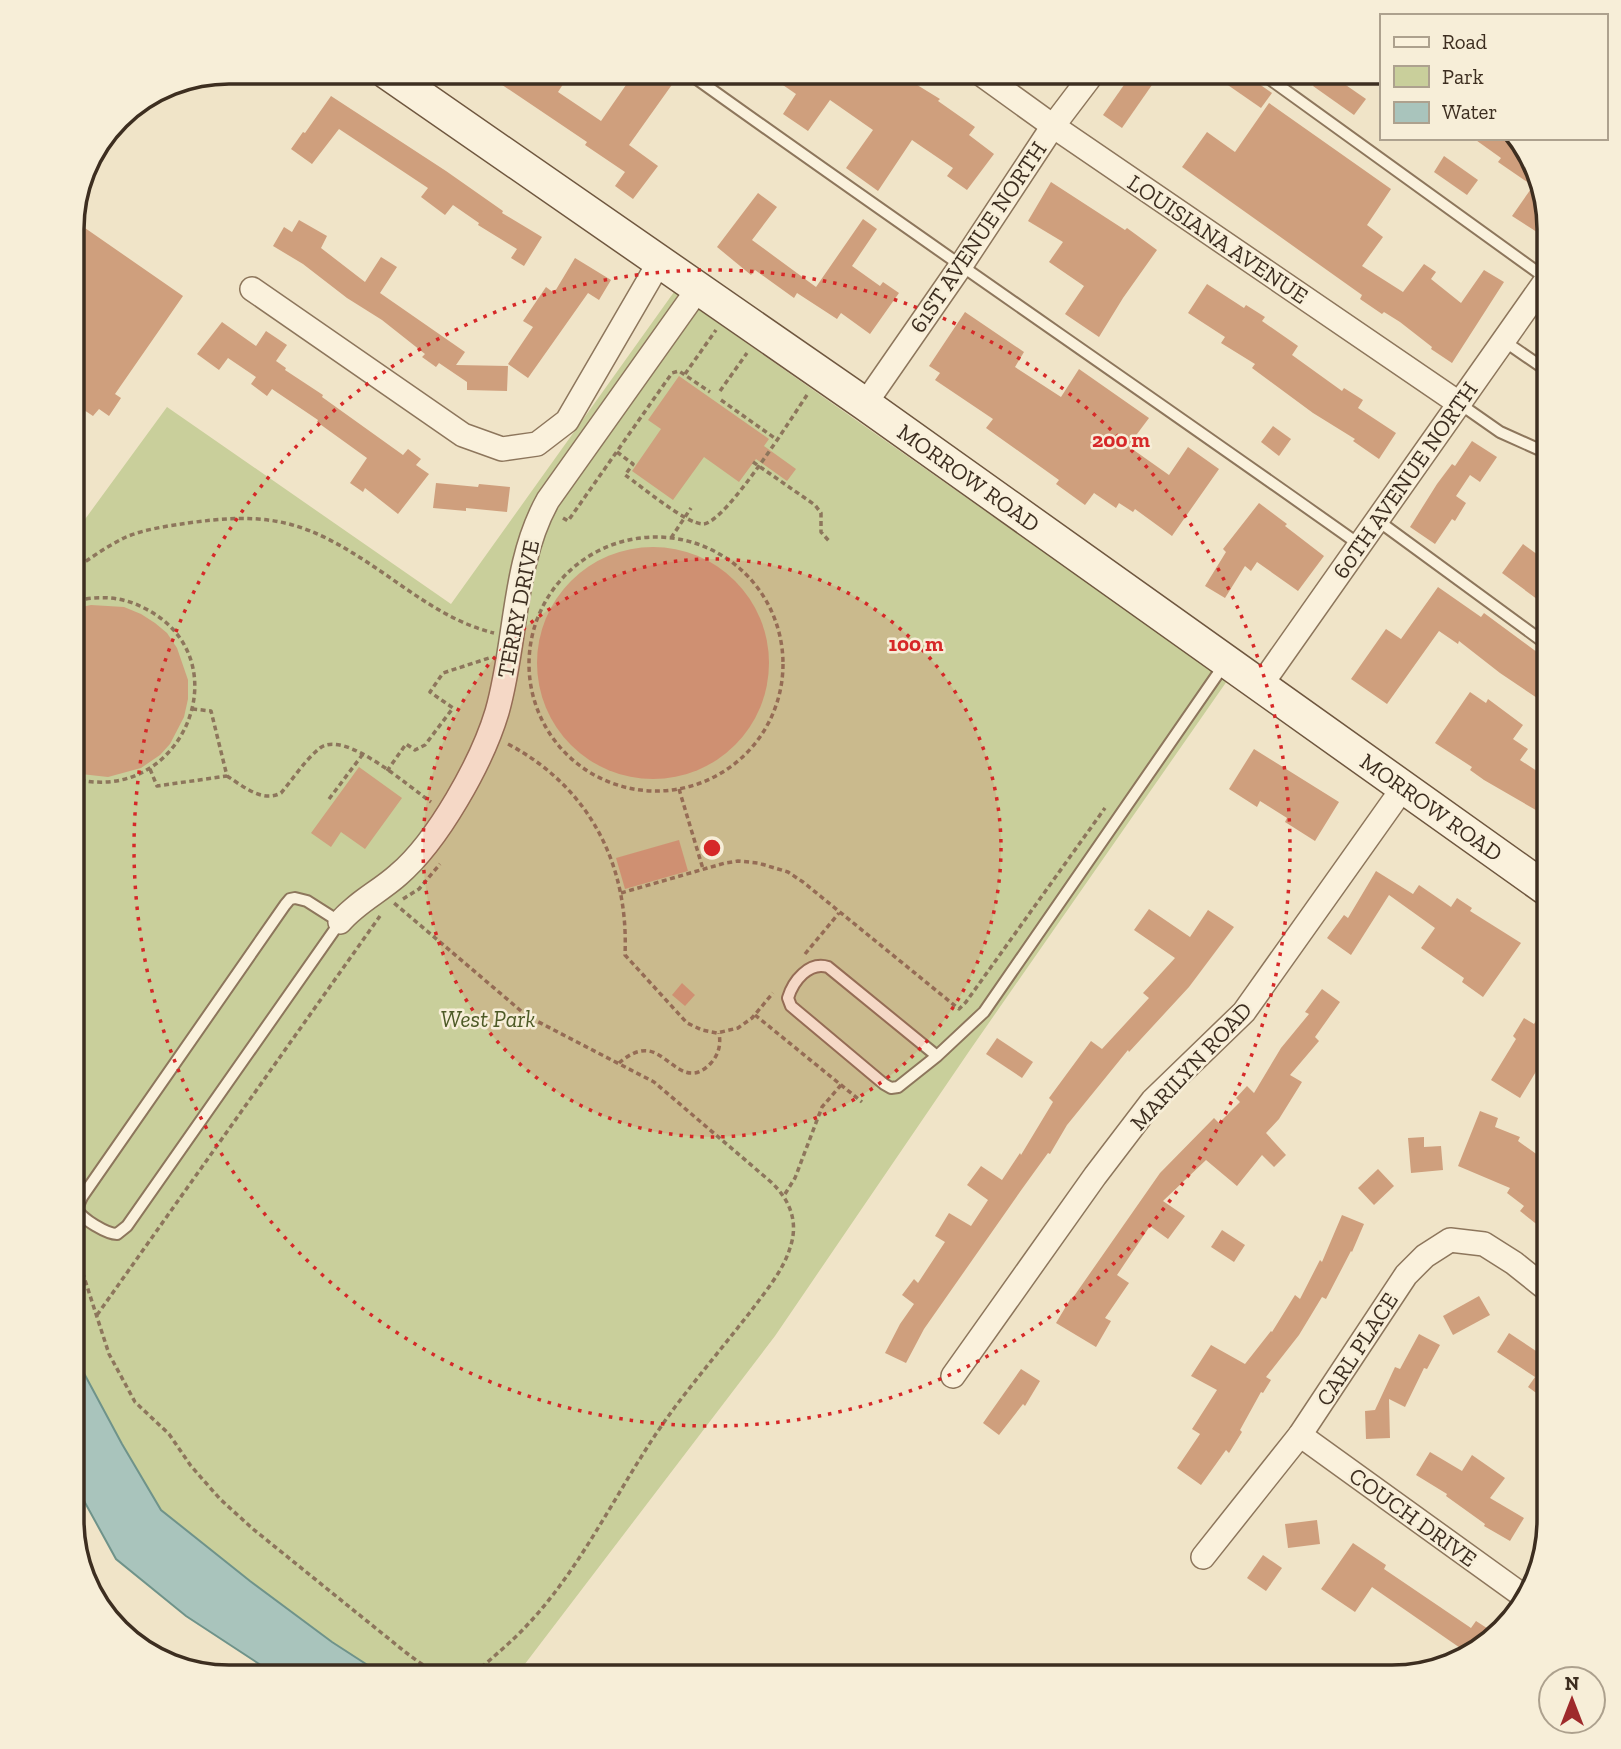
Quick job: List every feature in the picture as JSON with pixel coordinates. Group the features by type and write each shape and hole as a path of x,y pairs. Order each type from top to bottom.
{"street":[{"name":"MORROW ROAD","path":"403,84 865,404 1537,883"},
{"name":"LOUISIANA AVENUE","path":"995,84 1460,404"},
{"name":"61ST AVENUE NORTH","path":"865,404 1053,126 1085,84"},
{"path":"252,289 463,435 502,449 537,444 567,421 660,261"},
{"name":"TERRY DRIVE","path":"340,922 352,908 397,876 413,861 447,814 471,774 491,730 502,692 506,643 529,543 538,516 698,289"},
{"name":"60TH AVENUE NORTH","path":"1261,685 1537,293"},
{"name":"MARILYN ROAD","path":"953,1376 1095,1175 1153,1100 1244,1012 1403,788"},
{"name":"CARL PLACE","path":"1203,1557 1300,1435 1406,1275 1425,1256 1450,1240 1484,1244 1537,1281"},
{"name":"COUCH DRIVE","path":"1300,1435 1518,1592"}],"lane":[{"path":"704,84 960,267 1150,396 1360,545"},
{"path":"1278,84 1537,269"},
{"path":"1504,341 1537,364"},
{"path":"1460,404 1500,432 1537,449"},
{"path":"1377,520 1537,637"},
{"path":"937,1056 828,968 819,965 810,968 791,989 788,998 791,1006 891,1088 898,1087 937,1056 984,1012 1227,660"},
{"path":"84,1194 290,899 301,898 340,922 127,1226 117,1234 112,1234 84,1216"}],"path":[{"path":"685,375 716,330"},
{"path":"720,391 747,352"},
{"path":"617,452 633,464 625,475 685,517 701,524 717,519 734,499 756,464 807,395"},
{"path":"721,400 776,439"},
{"path":"756,464 815,505 821,513 821,532 829,541"},
{"path":"671,538 691,508"},
{"path":"84,564 128,536 176,525 236,518 279,520 323,536 351,551 445,614 484,630 506,643"},
{"path":"645,537 671,538 710,549 731,561 750,578 763,595 775,618 781,639 783,662 777,704 756,743 723,772 699,784 679,789 656,791 626,788 601,779 576,764 558,746 544,726 533,698 528,664 531,637 540,610 551,591 569,571 590,555 615,543 645,537"},
{"path":"84,600 101,597 127,600 147,609 166,623 182,643 195,684 193,709 184,733 176,746 150,769 131,778 110,783 84,781"},
{"path":"387,771 406,744 415,750 425,745 453,708 430,692 443,673 506,643"},
{"path":"193,709 211,711 227,776"},
{"path":"150,769 157,786 227,776 263,796 275,796 281,793 320,747 338,743 363,754 447,814"},
{"path":"508,744 547,768 580,803 598,830 611,857 621,893 625,921 625,955 687,1023 702,1030 719,1033 738,1028 755,1015 773,992"},
{"path":"329,799 363,754"},
{"path":"679,789 703,869"},
{"path":"621,893 738,861 774,866 803,882 955,1008 962,1008 1112,797"},
{"path":"395,903 527,1016 654,1082 784,1195 791,1207 793,1224 790,1249 769,1287 653,1437 570,1573 517,1636 483,1665"},
{"path":"798,962 839,913"},
{"path":"755,1015 862,1102"},
{"path":"619,1063 632,1054 645,1051 663,1058 677,1070 699,1071 712,1062 718,1053 719,1033"},
{"path":"784,1195 794,1178 822,1107 841,1085"},
{"path":"84,1278 108,1354 123,1385 135,1402 169,1434 191,1466 220,1499 253,1529 422,1665"}],"green space":[{"name":"West Park","path":"674,292 1227,681 775,1336 524,1665 341,1665 138,1505 84,1407 84,521 167,407 451,604"}],"water":[{"path":"84,1373 161,1510 250,1581 367,1665 261,1665 186,1616 116,1559 84,1501"}],"building":[{"path":"501,84 563,84 558,92 601,121 627,84 672,84 629,145 658,166 633,199 615,186 625,172 585,145 587,142"},
{"path":"781,84 916,84 940,99 938,101 975,127 969,135 994,154 967,190 947,176 953,168 912,140 878,191 846,168 873,130 830,100 808,131 783,114 796,94"},
{"path":"1125,84 1153,84 1122,128 1103,115"},
{"path":"1226,84 1259,84 1272,93 1261,108"},
{"path":"1344,84 1366,99 1354,115 1313,86"},
{"path":"331,96 446,171 503,211 502,213 542,237 524,266 511,258 517,249 478,225 479,223 453,205 445,215 421,197 428,188 339,129 312,164 291,149"},
{"path":"1269,103 1391,189 1367,225 1383,237 1362,266 1403,292 1424,264 1436,272 1431,279 1461,303 1484,270 1504,282 1452,363 1400,322 1360,299 1362,295 1182,167 1207,132 1235,152"},
{"path":"1476,140 1506,140 1522,165 1529,183 1498,162 1501,158"},
{"path":"1444,156 1478,180 1467,195 1434,172"},
{"path":"1051,182 1125,230 1127,228 1157,250 1099,337 1065,314 1084,286 1049,262 1063,242 1028,221"},
{"path":"1531,189 1537,232 1512,216"},
{"path":"758,193 777,207 752,240 816,287 863,219 877,229 852,266 880,286 883,282 899,293 870,334 841,313 837,319 797,293 794,298 755,270 751,275 717,247"},
{"path":"299,220 327,236 321,248 365,282 381,257 397,267 380,293 465,352 456,365 508,366 507,391 467,390 467,382 439,363 436,367 422,357 425,354 382,320 273,246 284,227 292,232"},
{"path":"84,227 183,296 115,394 121,398 109,416 99,409 93,416 84,410"},
{"path":"575,258 611,280 599,300 588,293 528,378 508,364 533,327 523,321 546,287 554,293"},
{"path":"1207,284 1244,308 1246,305 1265,317 1262,321 1298,346 1292,355 1342,391 1344,388 1363,400 1358,408 1396,433 1379,459 1353,441 1355,439 1313,413 1252,368 1255,364 1221,343 1225,337 1188,313"},
{"path":"965,312 1024,352 1015,367 1061,397 1079,369 1149,418 1128,446 1169,475 1188,447 1219,469 1172,536 1135,509 1133,512 1119,503 1116,508 1094,493 1085,505 1056,484 1059,480 986,428 993,419 935,380 940,373 929,366"},
{"path":"222,322 256,346 266,331 287,345 276,361 286,368 285,370 403,455 408,449 421,459 416,465 429,474 398,514 365,488 363,492 350,483 367,458 272,389 267,396 251,384 256,377 228,358 219,370 197,354"},
{"path":"679,376 769,439 764,446 796,469 787,481 756,459 739,482 704,457 673,500 632,471 661,429 648,420"},
{"path":"1273,426 1291,439 1279,456 1261,442"},
{"path":"1472,441 1497,457 1480,482 1470,475 1456,496 1466,503 1435,544 1410,527 1437,484 1452,464 1455,466"},
{"path":"436,483 510,487 507,512 433,508"},
{"path":"1259,503 1324,556 1298,591 1257,562 1251,571 1245,566 1225,598 1205,586 1226,552 1223,549"},
{"path":"1523,544 1537,554 1537,599 1502,573"},
{"path":"653,547 697,556 735,581 760,619 769,663 760,707 735,745 697,770 653,779 609,770 571,745 546,707 537,663 546,619 571,581 609,556"},
{"path":"1438,587 1481,617 1484,613 1537,652 1537,698 1459,641 1458,644 1439,631 1387,704 1351,679 1386,629 1401,639"},
{"path":"84,606 124,607 155,623 167,633 177,648 188,680 184,717 170,744 141,768 108,777 84,774"},
{"path":"1470,692 1486,703 1488,699 1523,725 1513,739 1528,749 1520,760 1537,771 1537,811 1484,780 1470,770 1472,767 1435,743"},
{"path":"1254,749 1339,802 1315,841 1285,822 1287,818 1260,801 1257,807 1229,789"},
{"path":"359,767 402,798 365,849 341,832 331,847 311,833"},
{"path":"679,840 688,871 625,889 616,858"},
{"path":"1376,871 1413,894 1419,885 1451,907 1457,898 1472,908 1470,911 1521,943 1483,997 1462,982 1464,978 1421,948 1435,928 1389,895 1351,955 1327,938 1344,915 1348,918"},
{"path":"1149,909 1190,937 1208,910 1234,927 1189,987 1129,1052 1128,1050 1067,1125 1050,1154 1048,1153 1022,1189 924,1329 906,1363 885,1353 914,1304 902,1295 914,1279 918,1283 945,1242 935,1236 949,1213 971,1226 988,1200 967,1185 981,1166 1002,1180 1020,1153 1021,1155 1053,1102 1049,1098 1091,1041 1102,1049 1149,998 1143,993 1175,958 1134,930"},
{"path":"682,983 695,995 685,1006 672,995"},
{"path":"1322,989 1340,1002 1315,1037 1319,1041 1290,1075 1302,1082 1279,1119 1266,1133 1286,1155 1274,1167 1262,1155 1237,1186 1206,1160 1163,1201 1185,1216 1168,1239 1150,1226 1117,1275 1129,1283 1105,1318 1111,1321 1096,1347 1056,1323 1160,1173 1214,1118 1219,1123 1240,1102 1236,1098 1247,1086 1254,1093 1281,1048 1309,1014 1305,1012"},
{"path":"1524,1018 1534,1024 1537,1019 1537,1070 1520,1098 1491,1080 1516,1039 1513,1036"},
{"path":"997,1038 1033,1062 1022,1078 986,1054"},
{"path":"1480,1111 1498,1118 1495,1127 1520,1137 1518,1141 1537,1154 1537,1224 1520,1211 1524,1206 1507,1193 1510,1188 1458,1166"},
{"path":"1424,1137 1424,1147 1441,1146 1443,1170 1411,1173 1408,1138"},
{"path":"1378,1169 1394,1186 1374,1205 1358,1188"},
{"path":"1342,1215 1364,1224 1352,1252 1326,1299 1322,1297 1299,1335 1266,1377 1271,1380 1263,1393 1261,1392 1229,1453 1226,1450 1201,1485 1177,1468 1200,1434 1192,1429 1217,1390 1191,1376 1211,1345 1245,1364 1272,1332 1295,1295 1300,1299 1320,1260 1322,1262"},
{"path":"1222,1230 1245,1245 1234,1262 1211,1247"},
{"path":"1479,1296 1490,1315 1453,1335 1443,1316"},
{"path":"1509,1333 1537,1352 1537,1393 1528,1387 1535,1377 1497,1352"},
{"path":"1419,1334 1440,1345 1427,1369 1424,1368 1405,1407 1389,1399 1390,1438 1366,1439 1365,1411 1375,1410 1395,1367 1400,1369"},
{"path":"1021,1369 1040,1381 1025,1406 1023,1404 999,1435 983,1423"},
{"path":"1430,1452 1462,1471 1472,1455 1505,1478 1490,1498 1524,1518 1510,1541 1484,1526 1485,1524 1446,1496 1447,1494 1416,1475"},
{"path":"1317,1520 1320,1544 1288,1548 1285,1524"},
{"path":"1353,1543 1386,1565 1384,1569 1471,1628 1476,1621 1487,1628 1460,1648 1372,1587 1355,1612 1321,1589"},
{"path":"1263,1555 1282,1568 1266,1591 1247,1578"}]}
